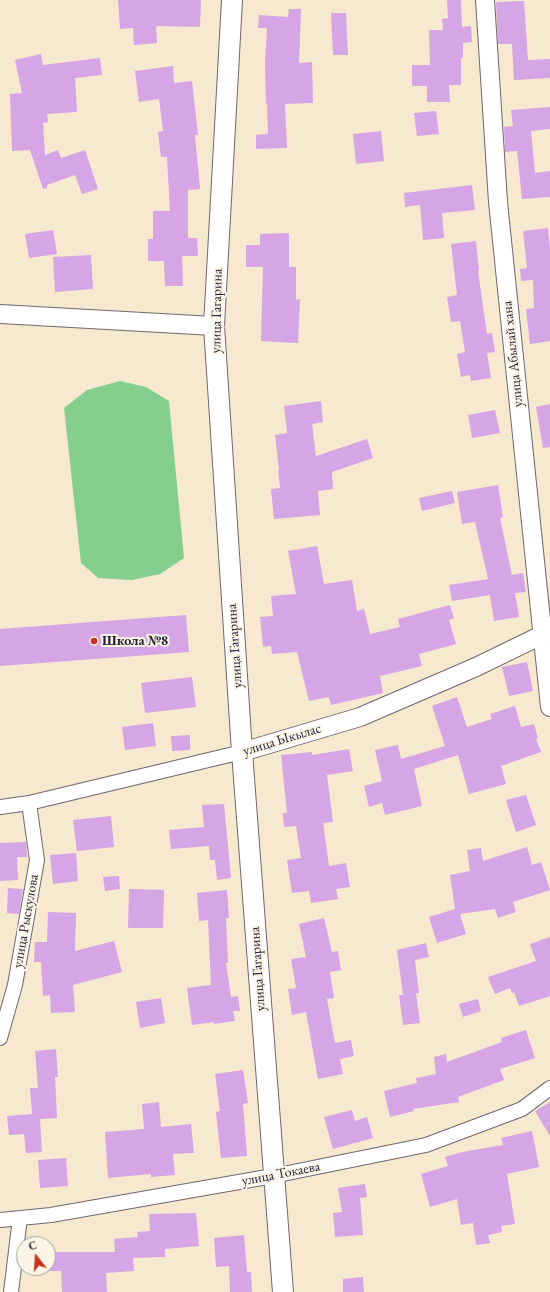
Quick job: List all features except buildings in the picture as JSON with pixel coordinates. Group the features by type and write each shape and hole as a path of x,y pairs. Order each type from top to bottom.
{"main road":[{"name":"улица Гагарина","path":"232,0 214,326 242,752 283,1292"}],"street":[{"name":"улица Абылай хана","path":"485,0 498,202 546,633 550,707"},
{"path":"0,314 214,326"},
{"name":"улица Ыкылас","path":"0,806 29,803 242,752 360,717 476,667 546,633"},
{"name":"улица Рыскулова","path":"0,1038 15,985 37,860 29,803"},
{"name":"улица Токаева","path":"0,1220 51,1215 273,1176 426,1145 522,1109 550,1088"},
{"path":"11,1292 20,1218"}],"green space":[{"path":"120,381 146,387 169,401 184,558 160,574 132,580 98,578 81,563 64,408 87,390"}],"place":[{"name":"Школа №8","path":"94,641"}]}
